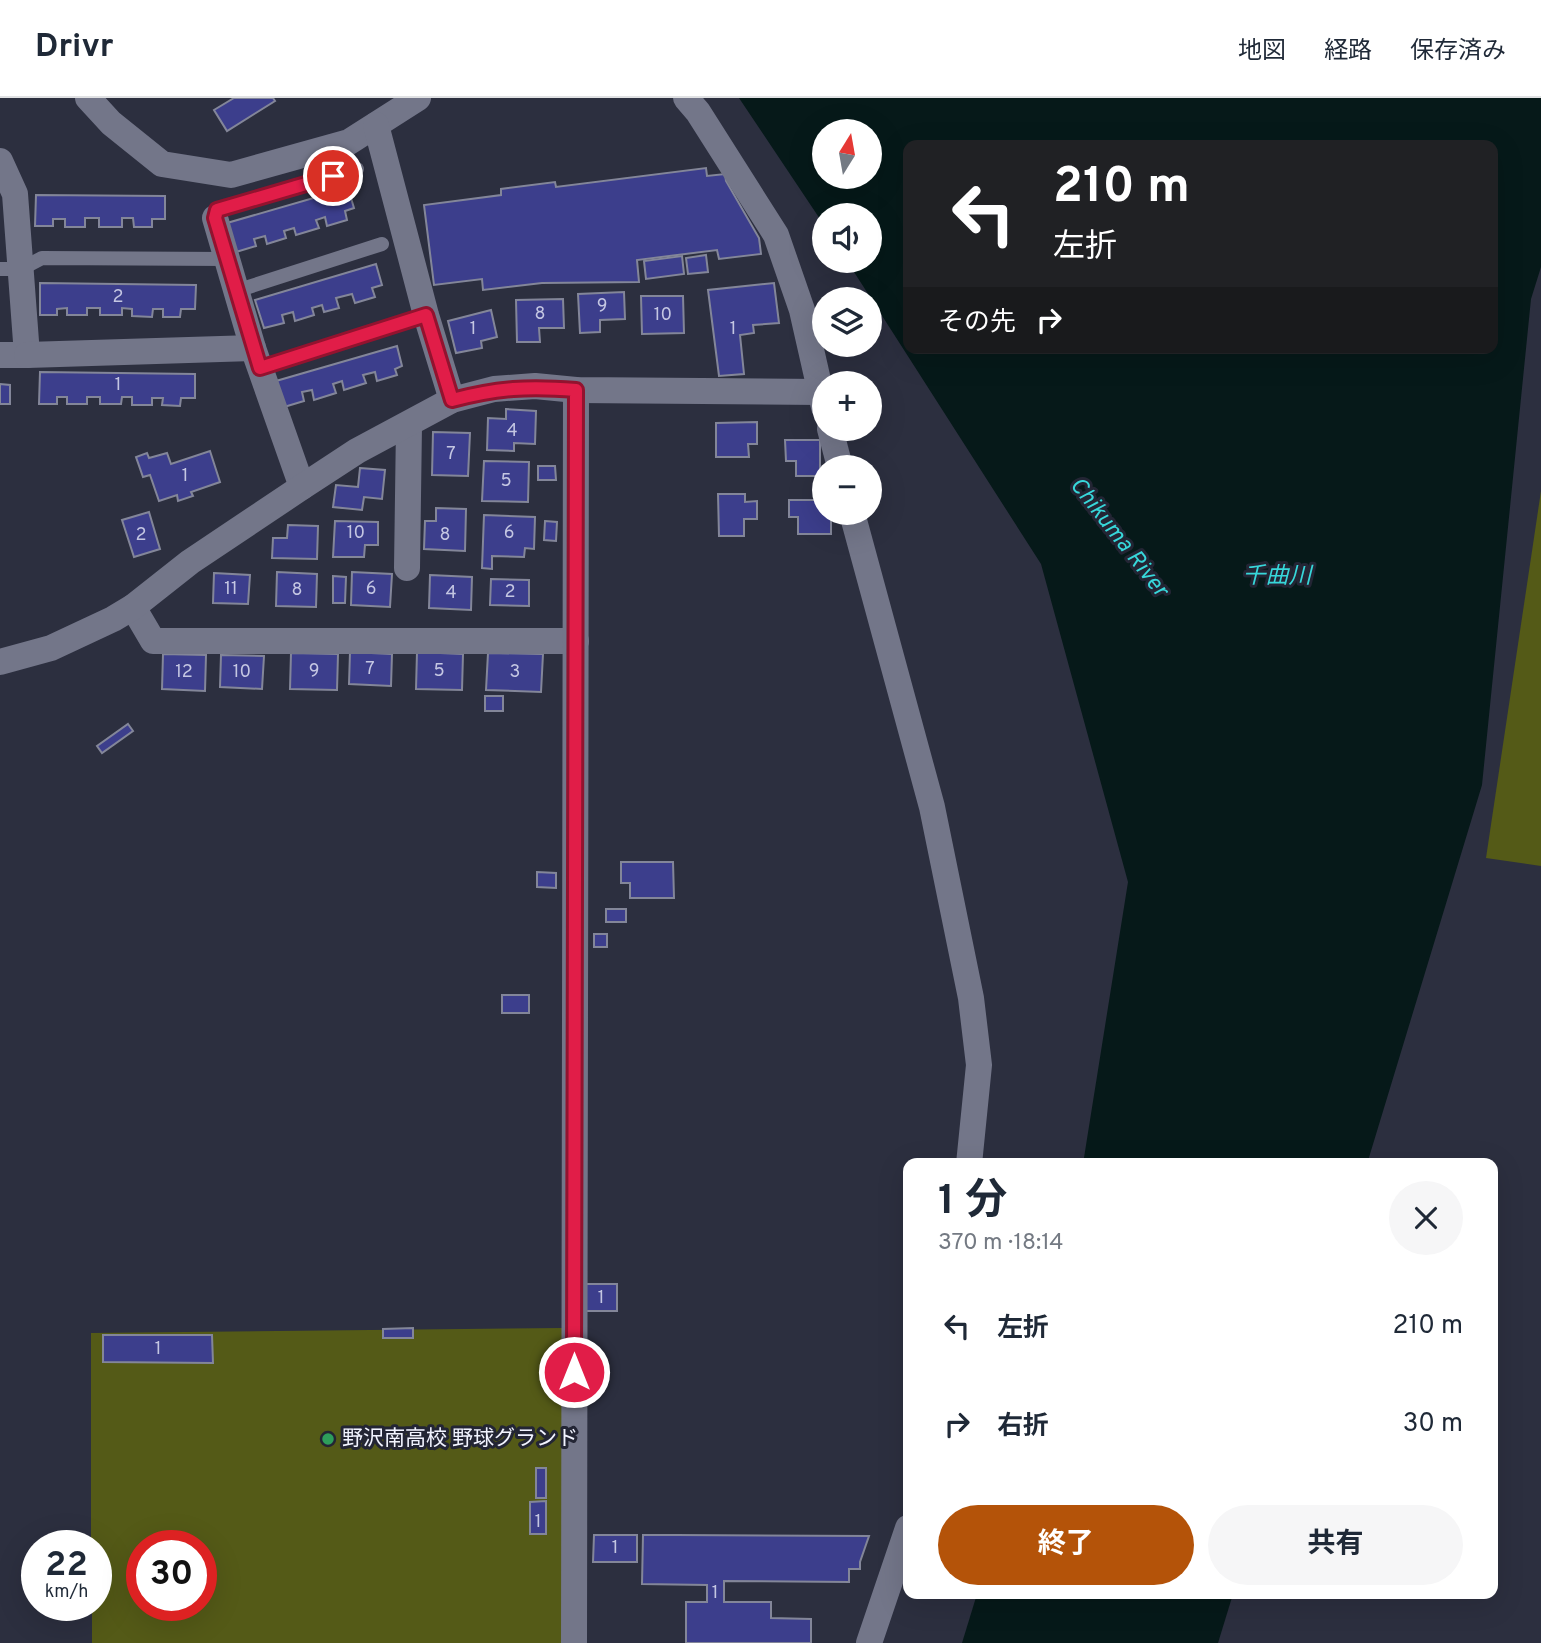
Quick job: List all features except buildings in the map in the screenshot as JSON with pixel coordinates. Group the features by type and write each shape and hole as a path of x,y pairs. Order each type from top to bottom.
{"street":[{"path":"88,98 111,123 162,164 231,176 349,142 418,98"},
{"path":"686,98 698,112 776,234 802,310 816,371"},
{"path":"376,125 426,315 452,400"},
{"path":"0,161 8,194 10,269 27,355"},
{"path":"215,218 256,358 302,486"},
{"path":"0,355 256,358"},
{"path":"0,662 51,648 132,607 190,562 302,486 357,451 452,400 494,389 536,386 576,390 812,399"},
{"path":"574,1643 576,390"},
{"path":"407,568 409,425"},
{"path":"855,525 932,807 971,998 979,1065 970,1158"},
{"path":"132,607 153,641 576,641"},
{"path":"869,1643 903,1543"}],"lane":[{"path":"215,218 217,210 357,169"},
{"path":"236,291 382,244"},
{"path":"10,269 42,258 227,259"},
{"path":"256,358 426,315"}],"green space":[{"path":"1541,491 1541,866 1486,858"},
{"name":"野沢南高校 野球グランド","path":"564,1328 565,1643 92,1643 92,1621 112,1621 112,1530 91,1530 91,1333"}],"water":[{"name":"千曲川","path":"739,98 1541,98 1541,267 1531,299 1482,785 1369,1158 1084,1158 1128,882 1041,564 907,354 1498,354 1498,140 903,140 903,348 882,316 882,287 864,287 855,273 882,273 882,203 812,203 812,207"},
{"path":"975,1599 1231,1599 1218,1643 962,1643"}],"place":[{"name":"野沢南高校 野球グランド","path":"328,1439"}],"route":[{"path":"333,176 217,210 215,218 260,368 426,315 452,400 494,389 536,386 576,390 574,1372"}],"water label":[{"name":"Chikuma River","path":"1118,538"}]}
